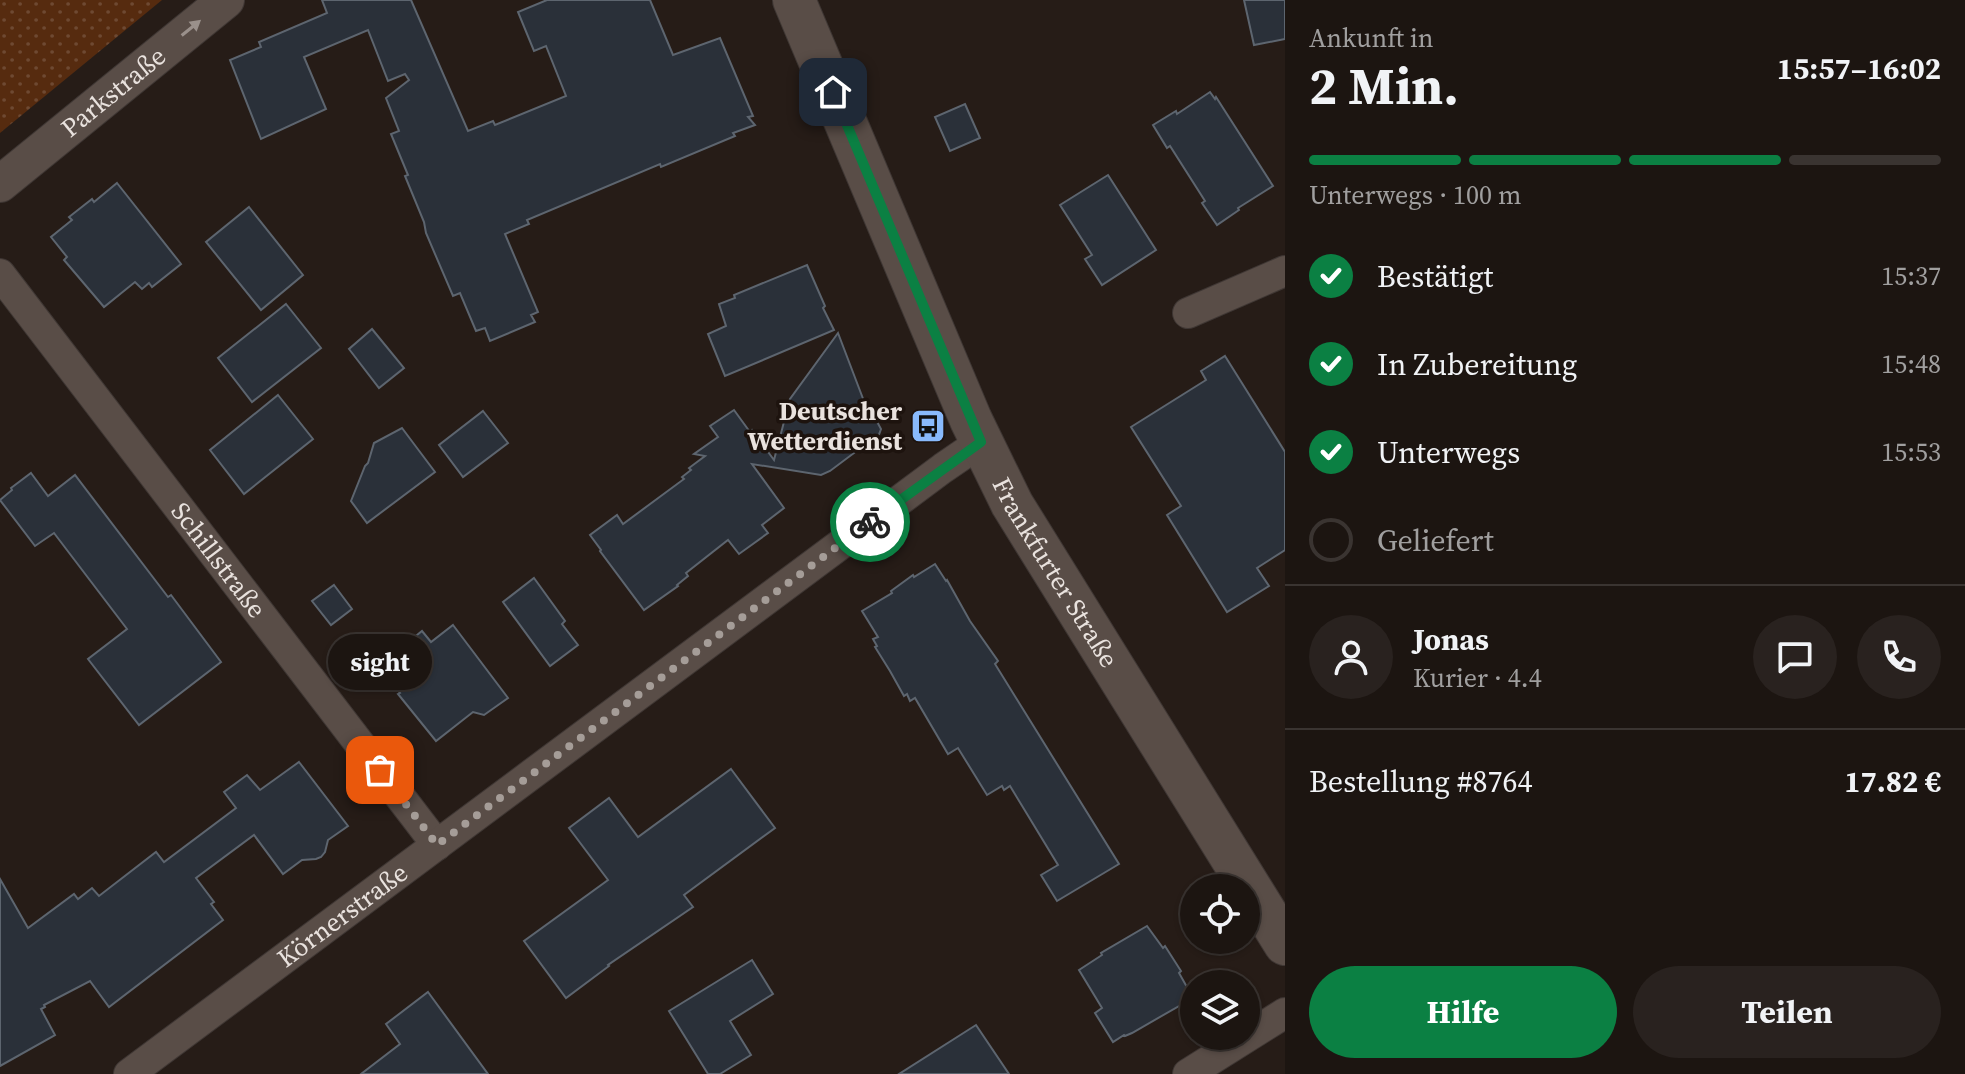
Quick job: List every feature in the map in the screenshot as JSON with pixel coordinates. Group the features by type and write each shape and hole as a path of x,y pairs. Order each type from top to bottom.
{"main road":[{"name":"Frankfurter Straße","path":"794,0 981,442 1012,504 1285,944"}],"street":[{"name":"Parkstraße","path":"0,184 226,0"},
{"path":"1188,313 1285,271"},
{"name":"Schillstraße","path":"0,274 437,845"},
{"name":"Körnerstraße","path":"129,1074 981,442"},
{"path":"1188,1074 1285,1013"}],"shaded area":[{"path":"0,0 162,0 0,133"}],"building":[{"path":"322,0 411,0 468,131 493,121 495,125 566,96 546,46 534,51 518,12 547,0 650,0 673,55 720,38 753,116 748,117 755,125 661,167 660,164 527,220 529,224 505,234 538,312 531,315 535,322 490,341 485,328 476,331 460,293 453,296 426,233 391,134 399,131 386,98 409,80 405,74 388,81 368,30 304,57 326,109 261,139 230,60 261,47 259,42 327,13"},
{"path":"1244,0 1285,0 1285,39 1254,45"},
{"path":"1210,92 1273,186 1217,225 1170,146 1167,148 1153,125 1176,111 1177,114"},
{"path":"965,104 980,138 950,151 935,117"},
{"path":"1108,175 1156,250 1102,285 1085,259 1092,255 1060,205"},
{"path":"117,183 181,264 152,287 149,283 142,289 135,282 104,307 64,260 67,257 51,237 72,220 69,217"},
{"path":"249,207 303,275 261,310 206,242"},
{"path":"807,265 834,330 725,376 708,334 726,326 719,304"},
{"path":"286,304 321,348 252,402 218,358"},
{"path":"372,329 404,368 379,388 349,349"},
{"path":"838,333 870,417 875,418 881,429 877,440 821,475 752,464 784,508 762,525 768,533 739,554 728,540 686,573 688,576 678,586 644,610 590,535 617,515 623,524 684,479 682,477 691,470 689,468 705,456 694,454 718,437 710,426 734,410 774,460 790,399"},
{"path":"1225,356 1285,452 1285,550 1257,568 1269,586 1227,612 1167,515 1181,506 1131,427 1206,380 1201,371"},
{"path":"278,395 313,439 244,494 210,450"},
{"path":"483,411 508,443 463,477 439,445"},
{"path":"402,428 435,472 367,523 351,501 374,443"},
{"path":"31,473 48,496 75,475 221,662 139,725 88,659 127,629 54,533 35,546 0,500"},
{"path":"935,564 998,661 995,664 1119,864 1057,901 1041,875 1058,865 1010,786 1004,790 1002,786 987,795 958,748 948,754 915,698 910,701 907,694 904,696 875,647 873,639 878,637 862,611 892,593 913,575"},
{"path":"534,578 578,645 550,666 503,602"},
{"path":"334,585 352,609 331,625 312,601"},
{"path":"453,625 508,698 484,715 473,712 436,741 398,694 387,675 408,659 404,655 406,644 422,631 431,642"},
{"path":"299,762 348,826 328,840 321,857 302,860 283,874 254,835 196,878 223,920 109,1007 90,981 44,1005 41,1009 55,1035 0,1066 0,879 28,928 74,894 78,899 92,888 99,896 156,852 164,862 236,808 224,792 247,775 260,790"},
{"path":"731,769 775,828 684,895 693,907 566,998 524,941 608,880 569,828 609,798 638,837"},
{"path":"1147,926 1180,970 1180,1005 1113,1042 1095,1013 1102,1008 1079,970"},
{"path":"752,960 773,994 730,1021 751,1055 720,1074 708,1074 669,1011"},
{"path":"428,992 488,1074 361,1074 400,1044 386,1024"},
{"path":"976,1025 1009,1074 899,1074"}],"way so far":[{"path":"380,770 437,845 870,522"}],"place":[{"name":"Deutscher Wetterdienst","path":"928,426"},
{"name":"sight","path":"380,770"}],"route":[{"path":"833,92 981,442 870,522"}]}
